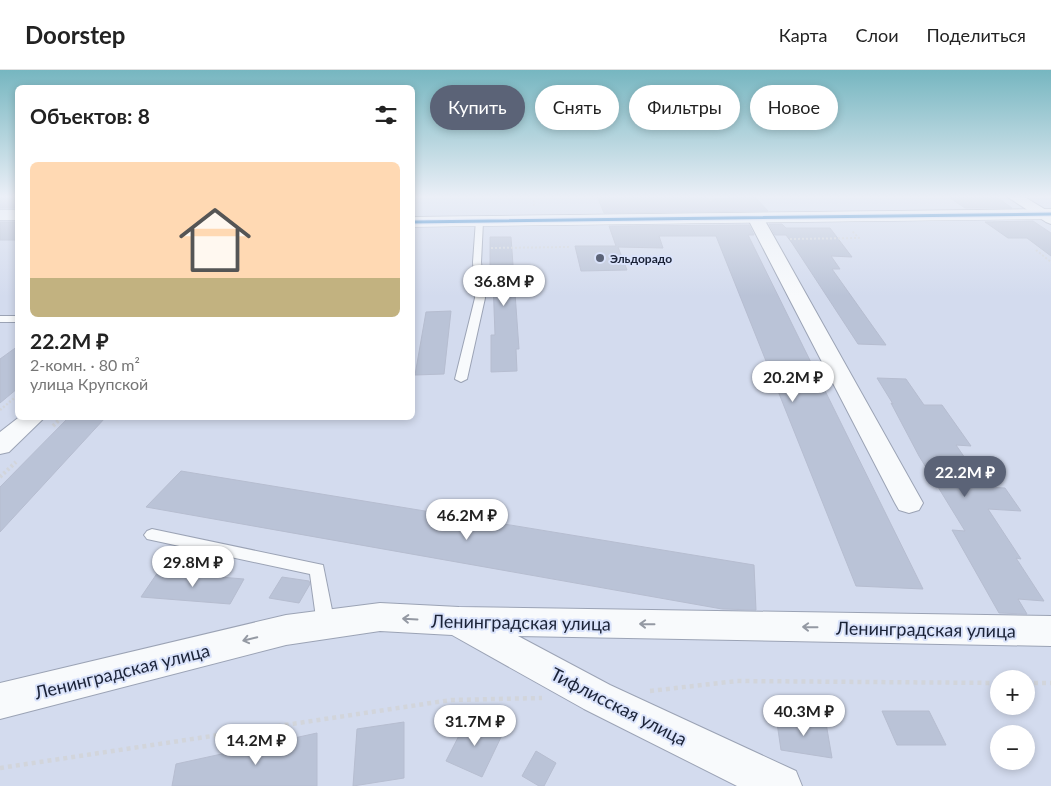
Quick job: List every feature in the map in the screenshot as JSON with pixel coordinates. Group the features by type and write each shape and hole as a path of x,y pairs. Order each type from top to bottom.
{"street":[{"path":"762,229 909,503"},
{"path":"0,446 30,420"},
{"name":"Ленинградская улица","path":"0,701 286,630 380,618 1051,632"},
{"name":"Тифлисская улица","path":"459,621 597,697 781,786"}],"lane":[{"path":"461,380 480,298 479,229"},
{"path":"0,319 15,319"},
{"path":"152,535 317,569 326,625"}],"path":[{"path":"790,239 859,238 850,229"},
{"path":"478,248 568,247 568,245"},
{"path":"1036,250 1051,262"},
{"path":"0,410 15,398"},
{"path":"644,692 737,681 990,683"},
{"path":"1035,683 1051,683"},
{"path":"0,768 451,700 548,698"}],"building":[{"path":"0,229 15,229 15,240 0,240"},
{"path":"610,229 751,229 754,235 748,235 923,589 856,586 716,236 659,236 663,248 618,247 627,270 581,271 575,246 616,246"},
{"path":"772,229 831,229 852,257 831,256 840,269 832,269 886,345 858,344 786,235 775,235"},
{"path":"996,229 1046,229 1051,233 1051,256 1027,238 1008,238"},
{"path":"490,237 511,237 519,349 516,349 517,371 491,372 491,335 495,335 493,280 490,280"},
{"path":"451,311 444,374 415,375 426,312"},
{"path":"15,348 15,390 0,403 0,359"},
{"path":"877,378 906,379 924,405 942,405 971,446 956,445 985,487 1005,488 1021,511 988,509 1021,559 1016,558 1044,601 1018,599 1027,614 999,613 952,530 965,531 919,456 891,403 893,404"},
{"path":"66,420 103,420 0,532 0,487"},
{"path":"181,471 754,565 756,610 722,609 146,507"},
{"path":"158,572 244,579 230,604 141,597"},
{"path":"282,577 309,581 310,584 299,603 269,598"},
{"path":"882,711 929,711 946,745 897,745"},
{"path":"776,716 826,723 832,758 781,750"},
{"path":"468,718 503,733 482,777 446,761"},
{"path":"404,722 404,778 353,786 357,729"},
{"path":"317,733 317,786 172,786 176,764"},
{"path":"536,751 556,763 544,786 539,786 522,776"}],"place":[{"name":"Эльдорадо","path":"600,258"}]}
